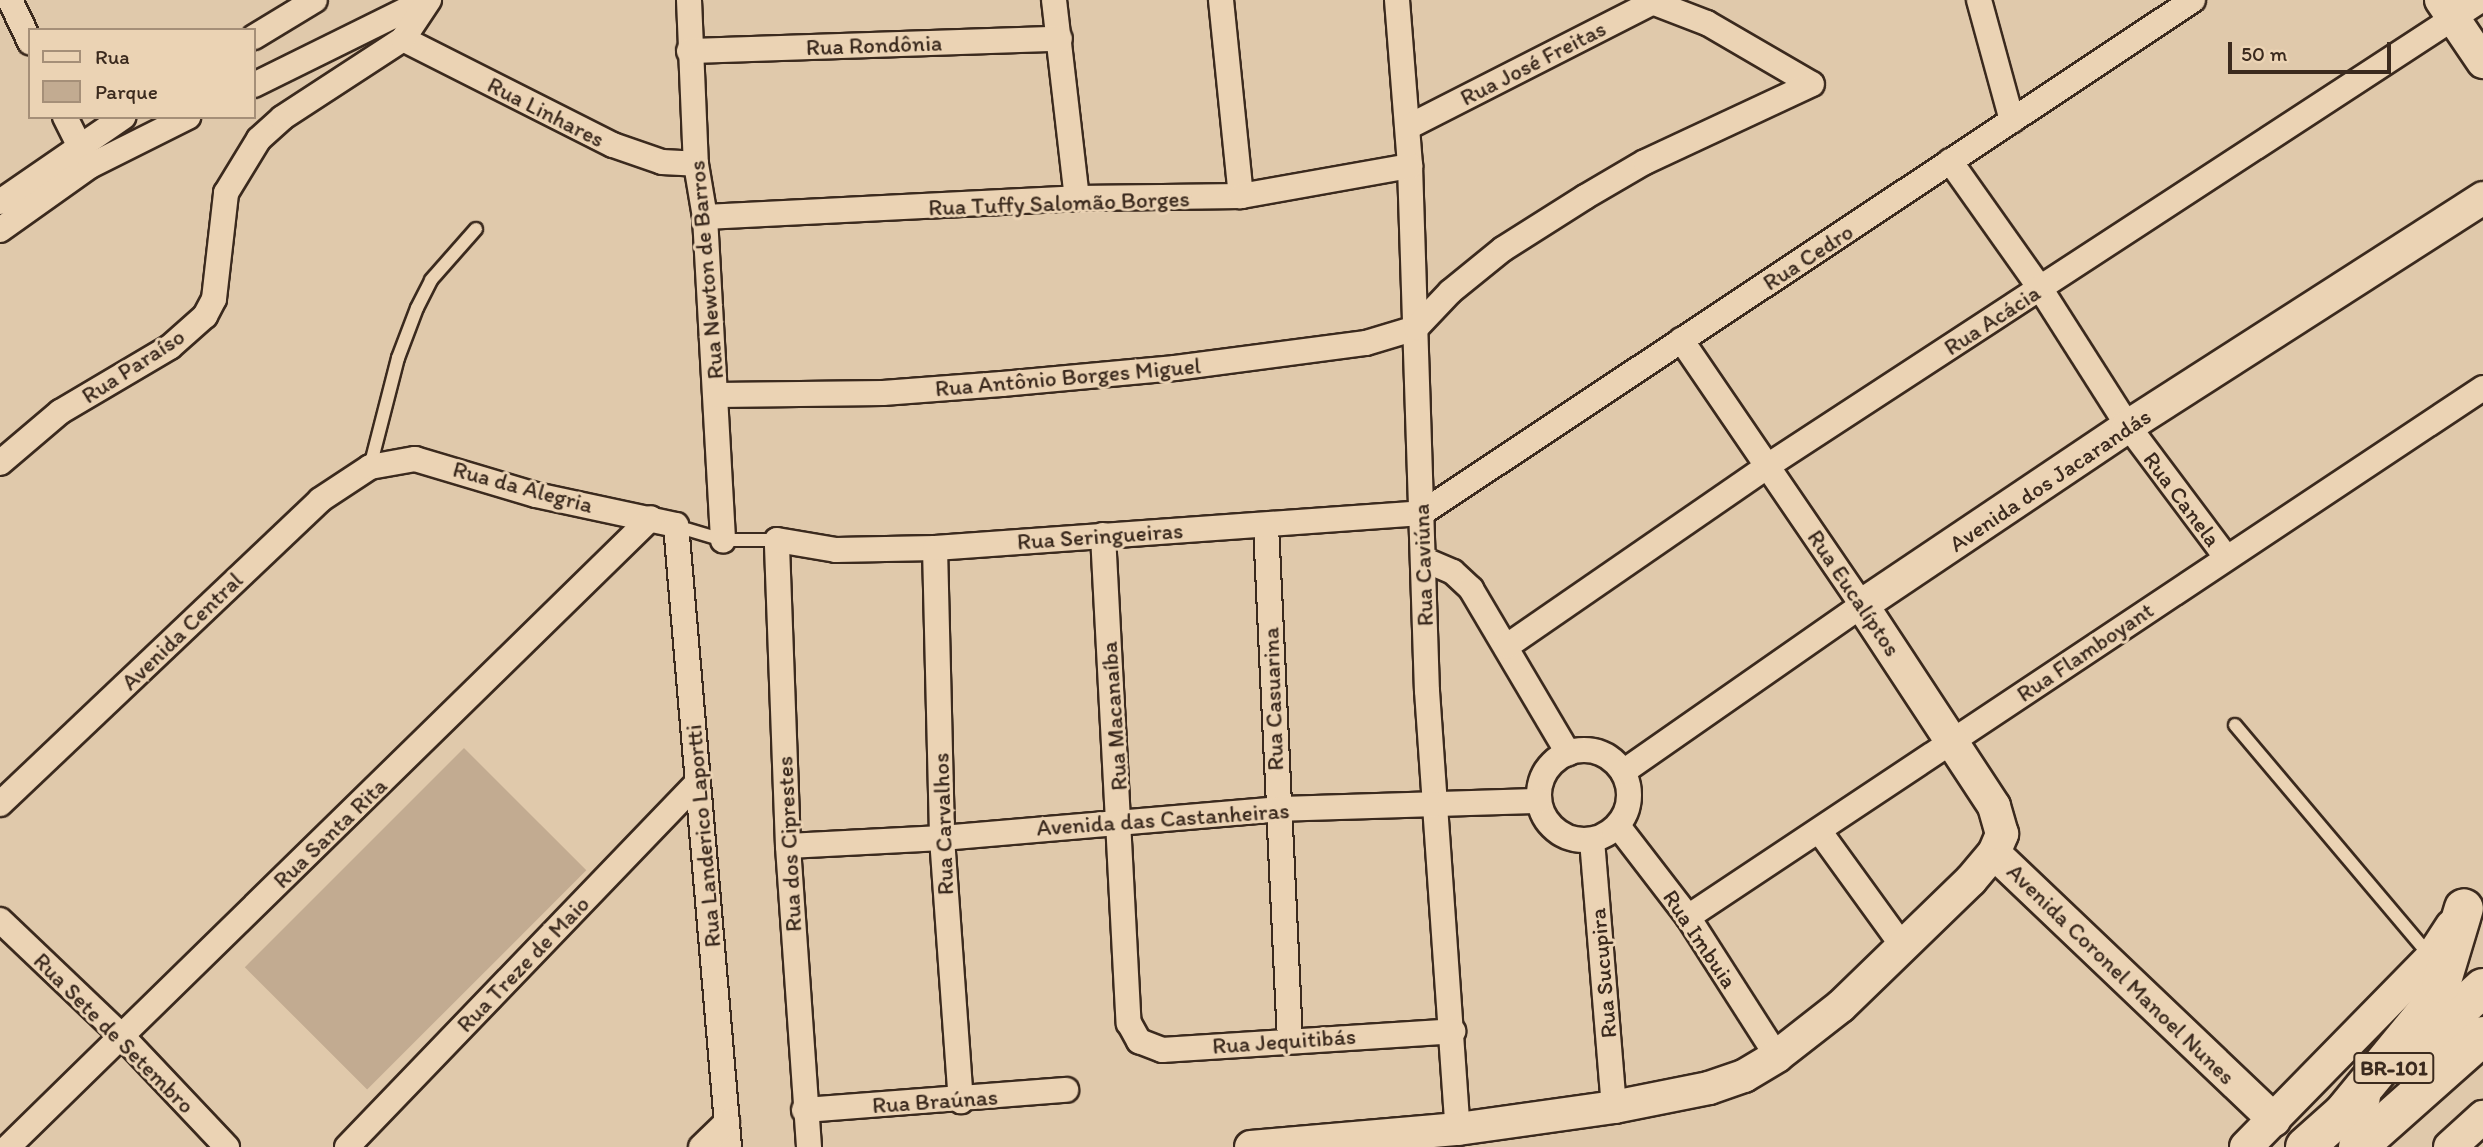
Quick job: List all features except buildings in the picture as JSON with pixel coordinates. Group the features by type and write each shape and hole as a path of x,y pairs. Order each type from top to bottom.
{"main road":[{"path":"2351,1130 2441,984 2465,908"},
{"name":"BR-101","path":"2351,1130 2483,988"},
{"name":"BR-101","path":"2305,1147 2351,1130 2483,1036"}],"street":[{"path":"10,0 28,38"},
{"path":"256,36 315,0"},
{"path":"256,84 427,0"},
{"name":"Rua Paraíso","path":"0,463 60,412 170,347 205,316 214,299 226,193 258,139 282,118 403,38 419,19 427,0"},
{"name":"Rua Newton de Barros","path":"689,0 695,164 705,217 723,540"},
{"path":"1054,0 1077,198"},
{"path":"1221,0 1241,196"},
{"name":"Rua Caviúna","path":"1397,0 1410,166 1425,559 1427,691 1458,1129"},
{"path":"1979,0 2012,121"},
{"name":"Rua Cedro","path":"1422,513 2012,121 2165,8 2193,0"},
{"name":"Rua Acácia","path":"1507,646 1769,465 2040,288 2448,9 2481,0"},
{"path":"1416,328 1450,292 1503,249 1585,197 1645,162 1812,84 1707,23 1652,1"},
{"name":"Rua José Freitas","path":"1408,127 1652,1"},
{"path":"2448,9 2483,62"},
{"name":"Rua Linhares","path":"403,38 613,145 662,162 695,164"},
{"name":"Rua Rondônia","path":"689,51 1060,39"},
{"path":"66,119 84,156"},
{"path":"0,230 84,156 121,119"},
{"path":"0,202 84,156 183,119"},
{"name":"Rua Canela","path":"1950,161 2040,288 2128,426 2225,557"},
{"name":"Rua Tuffy Salomão Borges","path":"705,217 1077,198 1241,196 1410,166"},
{"name":"Avenida dos Jacarandás","path":"1623,772 1862,605 2128,426 2483,198"},
{"name":"Rua Antônio Borges Miguel","path":"717,395 883,393 1175,369 1322,351 1416,328"},
{"name":"Rua Eucalíptos","path":"1681,340 1769,465 1953,740 2000,820 2002,834 1994,853"},
{"name":"Rua Flamboyant","path":"1688,917 1820,832 2225,557 2483,387"},
{"name":"Rua da Alegria","path":"370,467 415,459 536,495 676,525"},
{"name":"Avenida Central","path":"0,804 320,500 370,467"},
{"name":"Rua Seringueiras","path":"777,540 836,550 935,548 1422,513"},
{"name":"Rua Santa Rita","path":"8,1147 651,518"},
{"name":"Rua Landerico Laportti","path":"676,525 729,1147"},
{"name":"Rua Casuarina","path":"1266,526 1290,1040"},
{"name":"Rua Macanaíba","path":"1103,535 1121,821 1129,1023"},
{"name":"Rua dos Ciprestes","path":"777,540 788,846 804,1110 809,1147"},
{"name":"Rua Carvalhos","path":"935,548 942,838 961,1101"},
{"path":"1425,559 1453,572 1471,589 1569,753"},
{"path":"1569,753 1599,753 1623,772 1629,800 1618,826 1592,840 1564,836 1548,821 1539,801 1546,772 1569,753"},
{"name":"Rua Treze de Maio","path":"347,1147 698,782"},
{"name":"Avenida das Castanheiras","path":"788,846 942,838 1278,809 1539,801"},
{"name":"Rua Imbuia","path":"1618,826 1688,917 1777,1056"},
{"path":"1820,832 1902,944"},
{"name":"Rua Sucupira","path":"1592,840 1615,1107"},
{"name":"Avenida Coronel Manoel Nunes","path":"1251,1147 1458,1129 1615,1107 1709,1088 1744,1076 1777,1056 1840,1006 1994,853 2274,1120"},
{"path":"2246,1147 2431,958 2465,908"},
{"name":"Rua Sete de Setembro","path":"0,920 121,1036 227,1147"},
{"name":"Rua Jequitibás","path":"1129,1023 1139,1041 1162,1050 1453,1031"},
{"name":"Rua Braúnas","path":"804,1110 961,1101 1066,1090"},
{"path":"2450,1147 2483,1117"},
{"path":"701,1147 727,1122"}],"lane":[{"path":"370,467 398,358 417,308 431,280 476,229"},
{"path":"676,525 723,540 777,540"},
{"path":"2235,725 2431,958"}],"green space":[{"path":"464,748 586,870 367,1090 245,967"}]}
